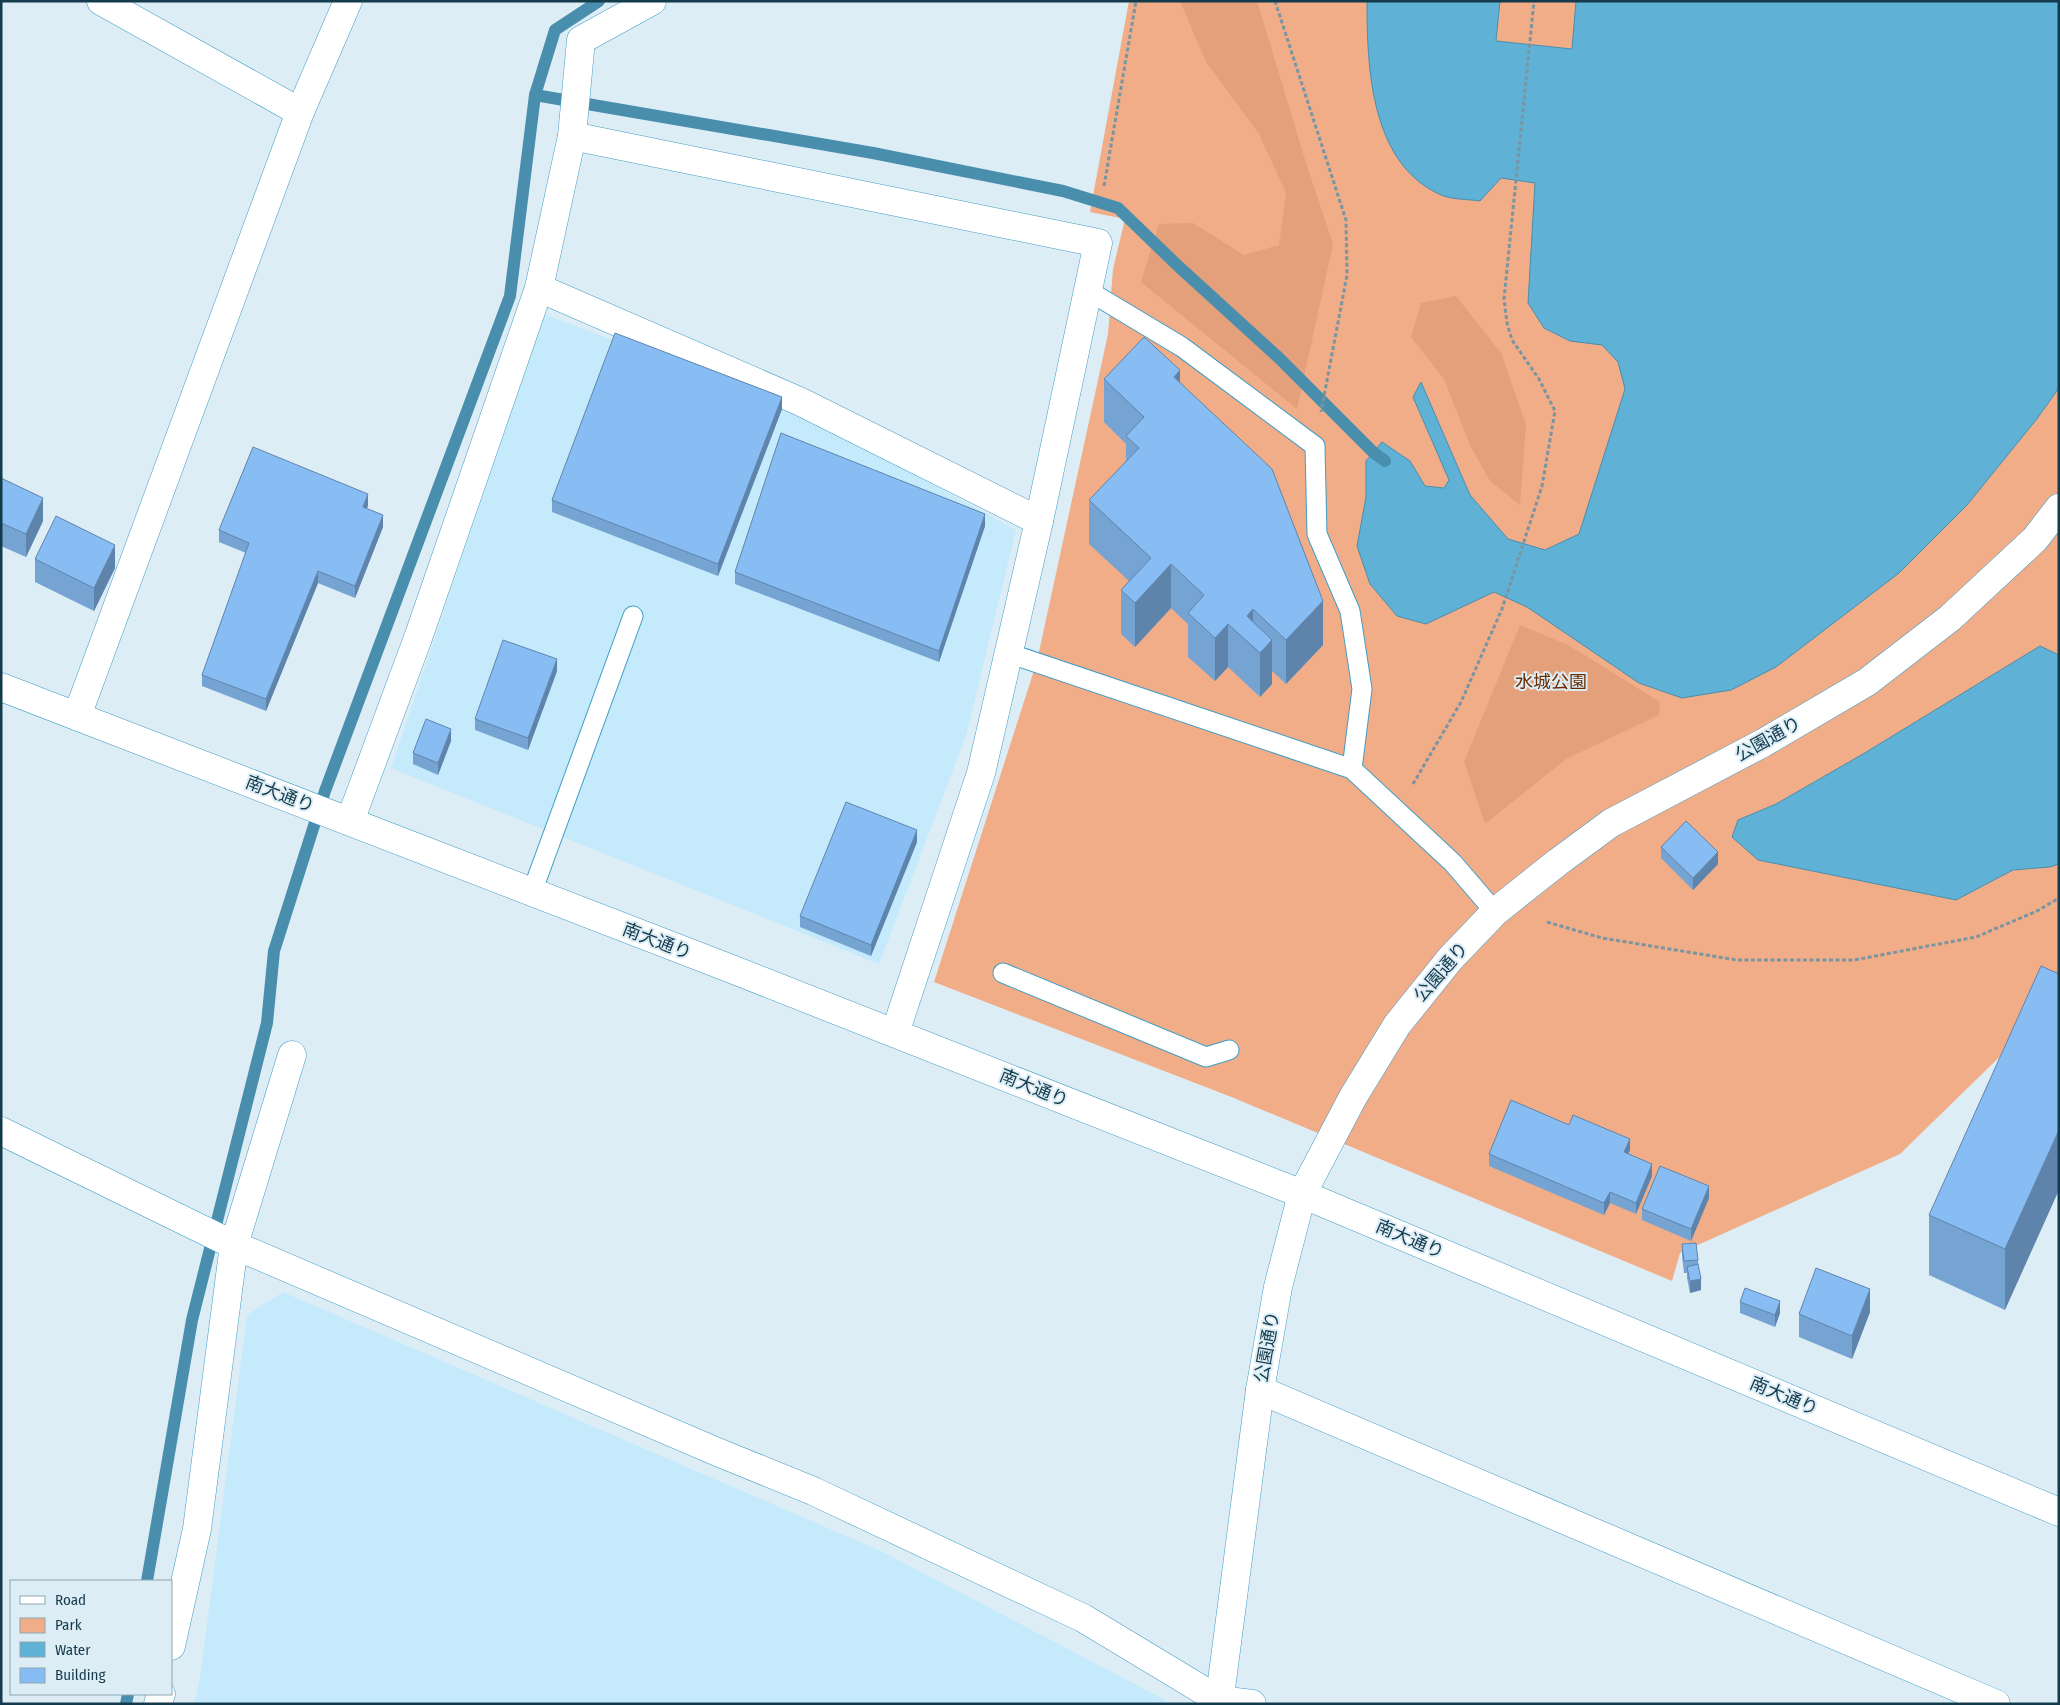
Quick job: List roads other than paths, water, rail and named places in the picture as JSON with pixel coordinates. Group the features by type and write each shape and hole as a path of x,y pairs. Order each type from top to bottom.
{"street":[{"path":"101,1 300,112"},
{"path":"77,716 300,112 348,1"},
{"path":"350,821 418,638 539,288 572,136 581,40 652,1"},
{"path":"572,136 1098,242 1039,521 981,772 896,1034"},
{"path":"539,288 799,401 1039,521"},
{"name":"公園通り","path":"1219,1702 1260,1390 1278,1287 1302,1194 1353,1097 1397,1025 1450,960 1495,912 1611,823 1763,743 1867,682 1950,618 2035,539 2059,508"},
{"name":"南大通り","path":"1,687 350,821 1302,1194 2059,1512"},
{"path":"172,1642 197,1529 234,1245 292,1055"},
{"path":"1,1131 234,1245 715,1451 813,1491 1083,1618 1219,1702 1252,1704"},
{"path":"1260,1390 1970,1698 1996,1704"}],"lane":[{"path":"1087,290 1182,347 1315,446 1317,534 1350,611 1362,689 1352,769"},
{"path":"532,892 633,616"},
{"path":"1008,653 1352,769 1453,863 1495,912"},
{"path":"1003,973 1206,1057 1229,1050"}],"water":[{"path":"1367,1 1500,1 1496,41 1572,49 1576,1 2059,1 2059,388 2036,420 1967,505 1899,573 1776,667 1731,690 1682,698 1639,683 1527,607 1494,592 1426,624 1397,616 1370,584 1357,546 1366,497 1366,461 1382,442 1410,461 1425,486 1444,488 1449,480 1413,397 1421,382 1470,495 1508,539 1545,550 1579,534 1625,389 1618,362 1602,345 1570,341 1544,328 1528,303 1535,183 1501,178 1480,201 1454,198 1439,194 1416,179 1399,159 1386,136 1377,110 1369,54"},
{"path":"2040,646 2059,655 2059,864 2050,867 2013,870 1956,900 1758,860 1732,837 1738,820 1776,804 1863,754"}],"waterway":[{"path":"147,1580 192,1320 267,1023 274,951 325,791 510,296 535,95 555,30 599,1"},
{"path":"535,95 873,153 1063,191 1118,208 1279,358 1373,452 1385,461"},
{"path":"126,1704 128,1695"}],"park label":[{"name":"水城公園","path":"1551,682"}]}
